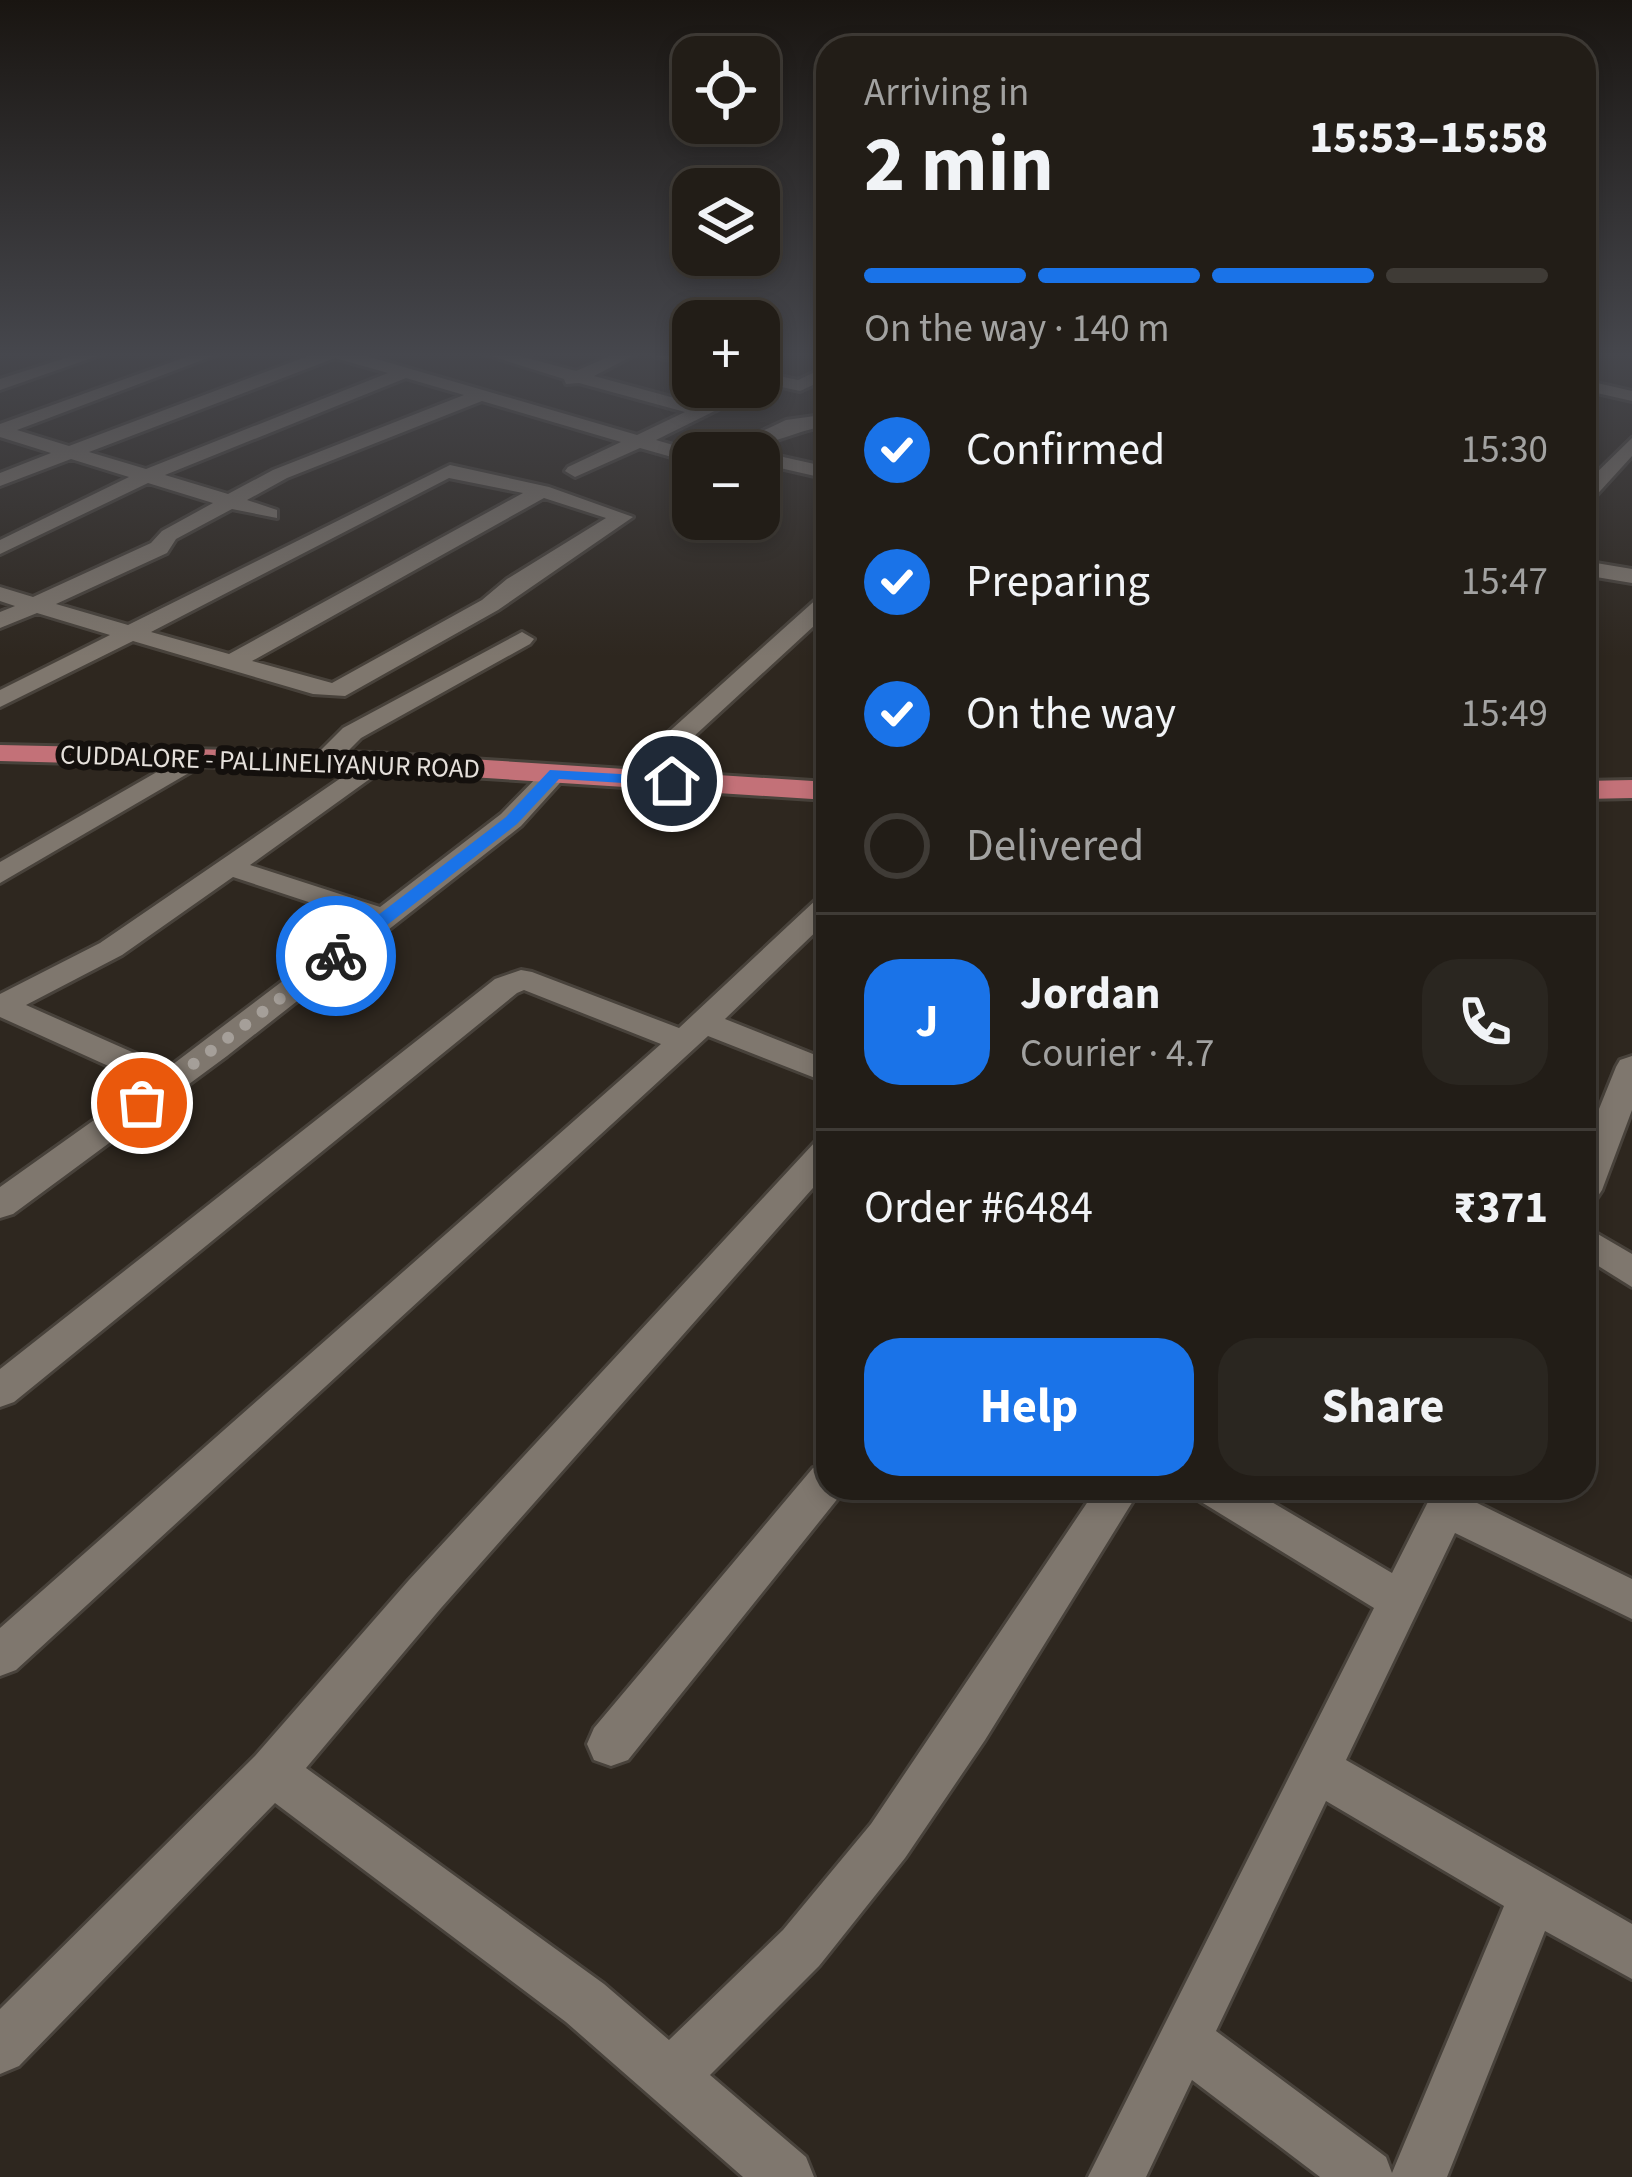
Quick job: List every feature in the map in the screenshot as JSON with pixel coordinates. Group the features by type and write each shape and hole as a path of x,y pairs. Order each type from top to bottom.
{"main road":[{"name":"CUDDALORE - PALLINELIYANUR ROAD","path":"1,753 376,762 816,789"},
{"path":"1596,790 1632,789"}],"street":[{"path":"0,480 64,455"},
{"path":"78,455 271,514"},
{"path":"0,548 200,455"},
{"path":"0,620 159,548 169,535 280,474 329,455"},
{"path":"575,471 606,455"},
{"path":"1596,487 1624,463"},
{"path":"780,464 816,471"},
{"path":"0,594 34,605 131,633 232,662 322,689 350,687 622,520 618,513 542,491 450,471 131,633 0,700"},
{"path":"232,662 542,491"},
{"path":"1596,570 1632,576"},
{"path":"632,779 816,612"},
{"path":"322,762 352,733 522,639"},
{"path":"0,874 190,761"},
{"path":"0,1005 111,949 376,762"},
{"path":"0,1205 385,918 511,820 555,774"},
{"path":"230,867 385,918"},
{"path":"0,1656 694,1031 816,915"},
{"path":"0,1391 506,986 521,980 816,1068"},
{"path":"0,1005 171,1082"},
{"path":"1596,1159 1632,1066"},
{"path":"0,2047 272,1772 424,1594 816,1162"},
{"path":"1596,1248 1632,1274"},
{"path":"611,1744 816,1495"},
{"path":"669,2077 800,1949 845,1895 939,1765 1112,1500"},
{"path":"1233,1500 1400,1601"},
{"path":"1116,2177 1450,1500"},
{"path":"1455,1500 1632,1600"},
{"path":"1318,1770 1632,1953"},
{"path":"272,1772 585,2003 787,2177"},
{"path":"1419,2177 1534,1896"},
{"path":"1184,2041 1366,2177"}],"way so far":[{"path":"142,1103 336,956"}],"route":[{"path":"336,956 511,820 555,774 672,781"}]}
